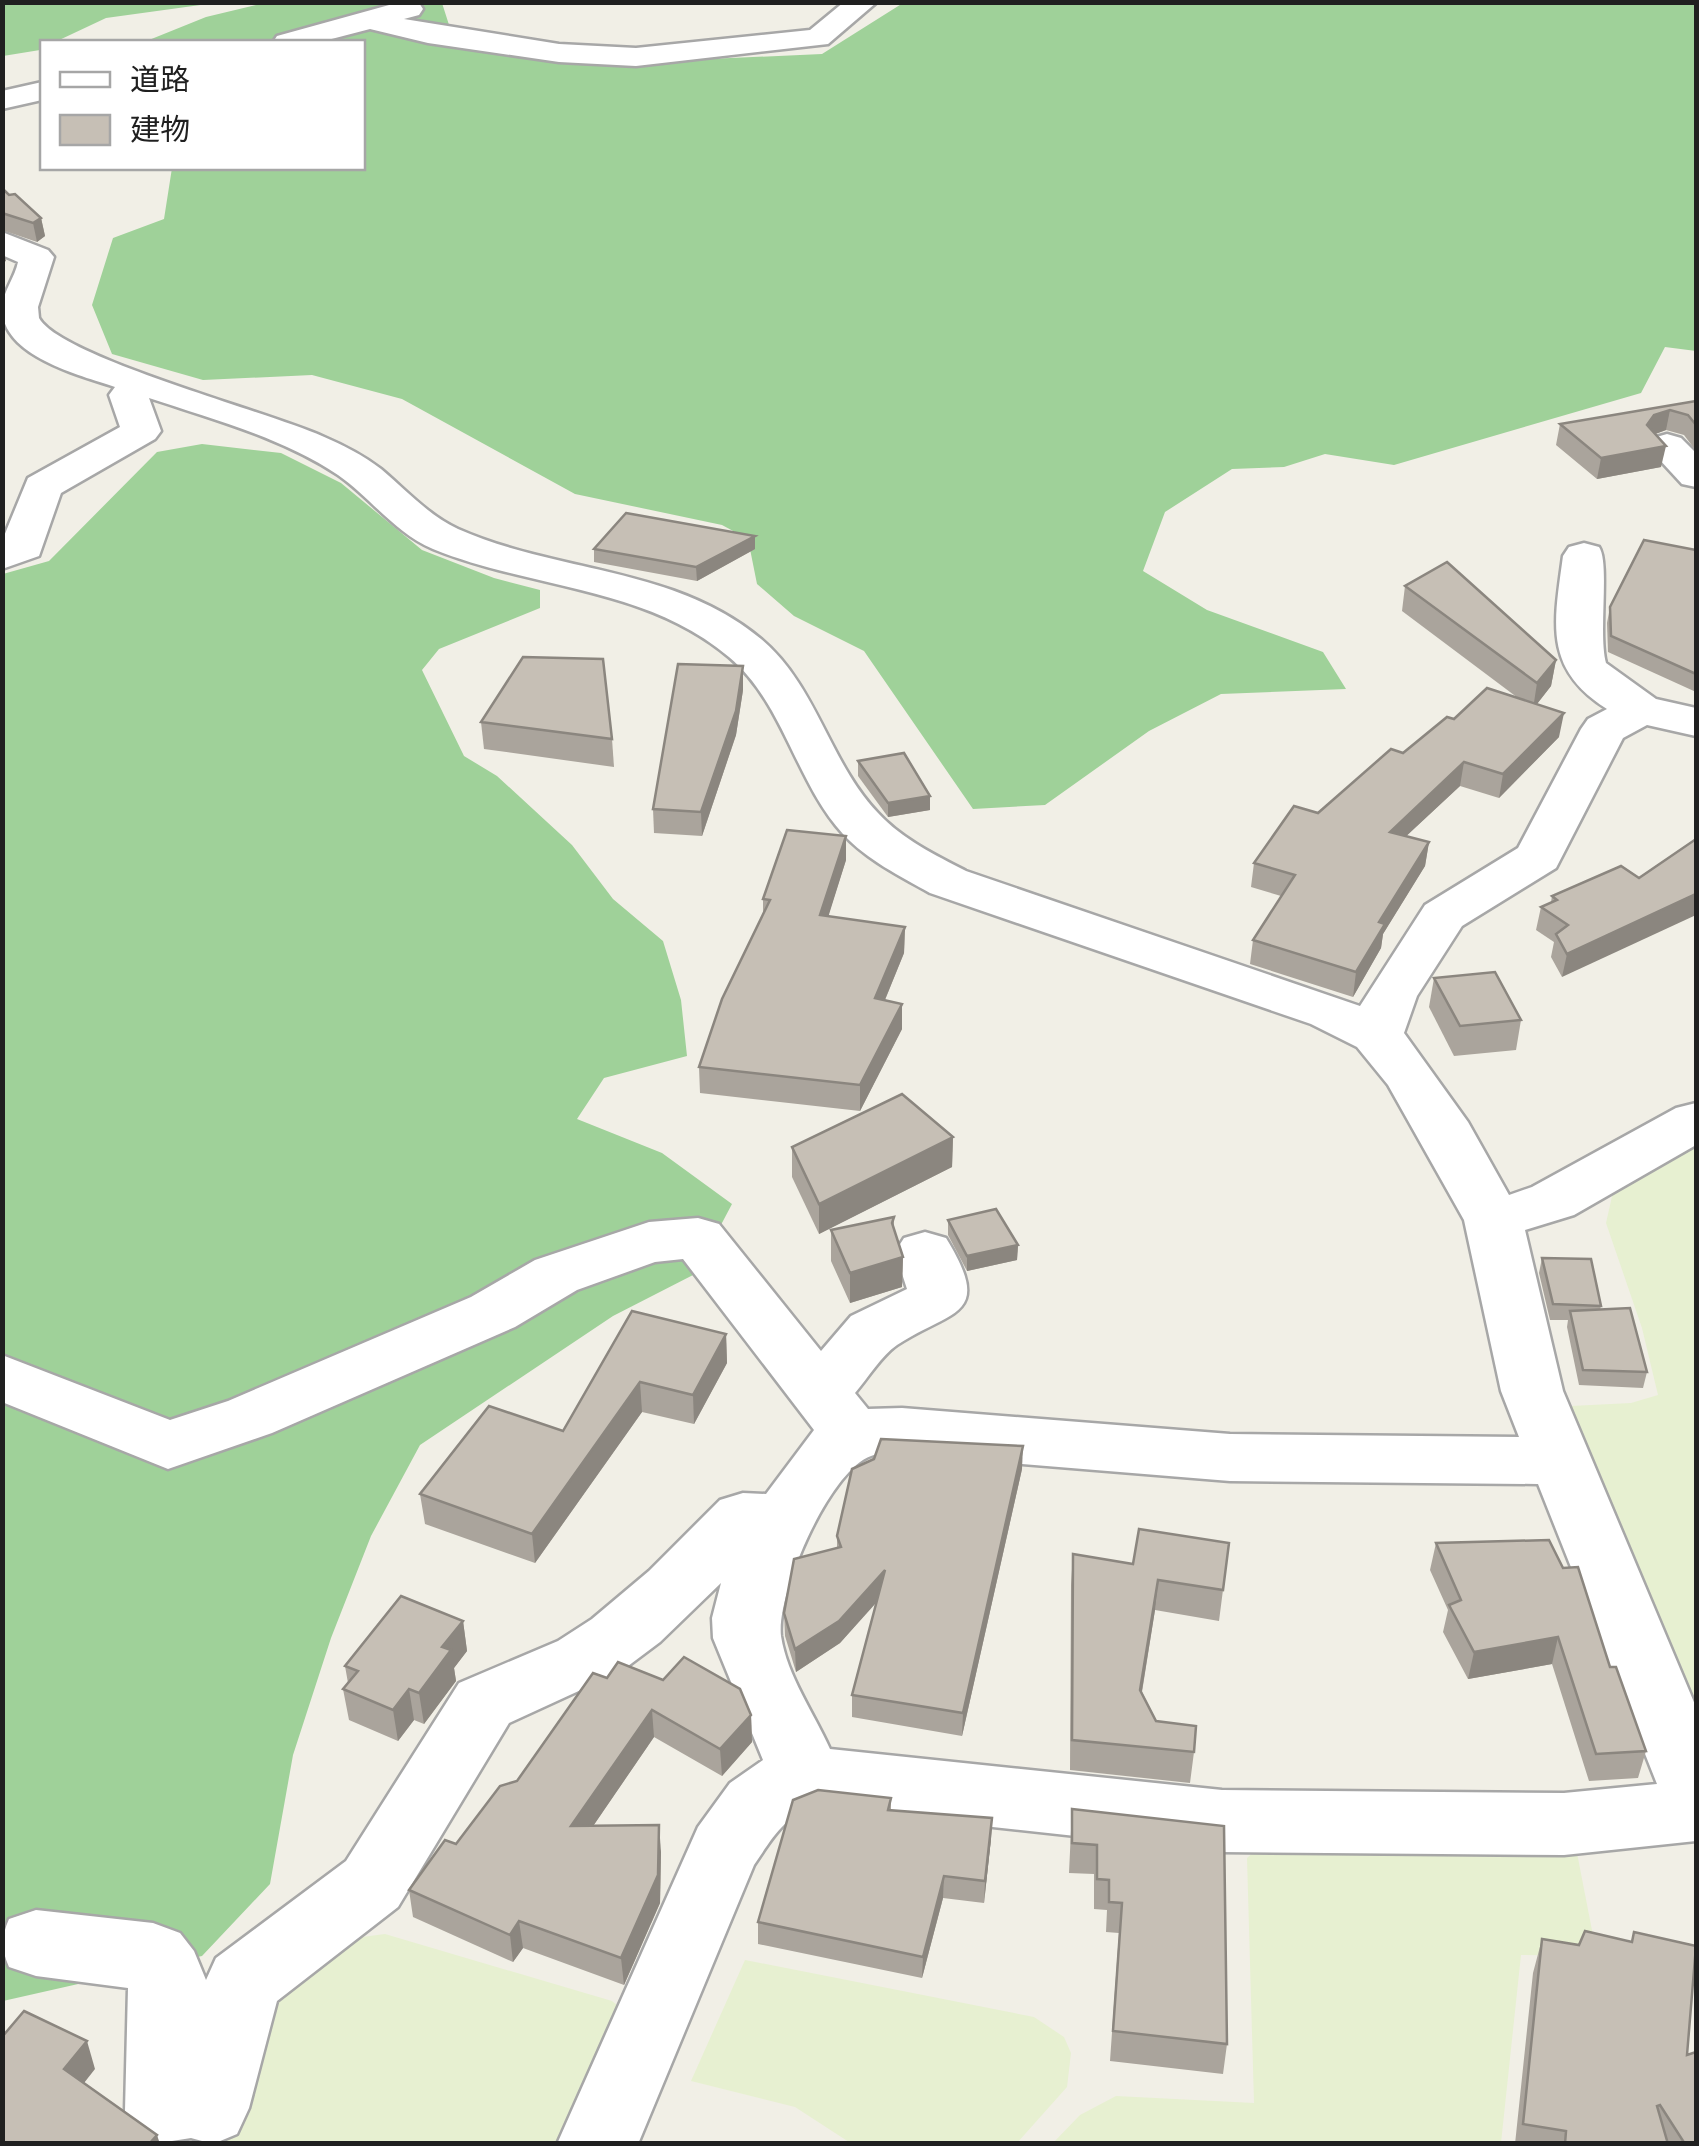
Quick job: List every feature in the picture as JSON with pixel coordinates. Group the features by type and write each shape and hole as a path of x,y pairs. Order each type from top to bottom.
{"street":[{"path":"296,40 374,21 426,2"},
{"path":"374,21 428,34 627,58 818,38 862,2"},
{"path":"2,100 40,91"},
{"path":"2,242 36,257 36,268 19,305 22,325 42,344 74,360 296,438 342,460 417,525 444,538 480,552 635,587 682,607 724,632 767,667 850,813 900,855 948,882 1330,1012 1376,1034 1448,1135 1493,1220 1532,1391 1696,1792"},
{"path":"2,556 24,548 42,487 141,431 128,395 143,385"},
{"path":"1667,446 1696,474"},
{"path":"1584,556 1580,596 1582,660 1589,672 1641,710 1696,722"},
{"path":"1376,1034 1390,996 1444,916 1538,857 1604,729 1641,710"},
{"path":"1493,1220 1553,1201 1696,1121"},
{"path":"2,1377 168,1445 250,1418 493,1312 556,1275 649,1242 698,1238 837,1415 902,1431 1173,1456 1385,1466 1560,1460"},
{"path":"805,1780 797,1749 745,1635 750,1596 785,1520 835,1448 837,1415 874,1330 936,1301 938,1285 925,1252"},
{"path":"181,2120 243,1982 372,1884 484,1703 514,1684 593,1655 664,1600 743,1518 785,1520"},
{"path":"597,2144 724,1849 756,1804 784,1783 805,1780 882,1784 1222,1822 1564,1824 1696,1811"},
{"path":"36,1943 153,1957 167,1975 181,2120"}],"green space":[{"path":"3,2 215,2 106,18 59,40 40,40 40,50 3,56"},
{"path":"264,3 442,3 450,28 597,64 822,54 903,3 1696,3 1696,351 1665,347 1641,393 1394,465 1325,454 1284,467 1232,469 1165,512 1143,571 1207,610 1323,652 1346,689 1221,694 1149,731 1045,805 973,809 864,651 794,616 757,584 748,539 722,525 575,494 402,399 312,375 203,380 112,354 92,305 113,238 164,219 172,170 365,170 365,40 149,40 206,17"},
{"path":"202,444 281,453 341,483 422,550 494,578 540,590 540,608 439,649 422,670 464,756 497,776 572,845 613,899 663,941 681,1000 687,1056 604,1078 577,1119 662,1153 732,1204 695,1274 613,1316 420,1445 371,1536 331,1638 293,1755 270,1884 202,1956 3,2001 3,574 49,561 157,452"},
{"path":"1696,1145 1696,1734 1563,1418 1571,1406 1631,1403 1658,1395 1642,1328 1606,1223 1613,1192"},
{"path":"1565,1847 1577,1853 1597,1956 1521,1955 1501,2143 1052,2144 1080,2115 1116,2096 1254,2103 1247,1858 1257,1849 1468,1856"},
{"path":"385,1934 612,2001 628,2014 569,2143 216,2144 222,2118 291,1976 325,1942"},
{"path":"745,1960 1034,2017 1064,2037 1071,2053 1067,2087 1017,2143 852,2144 795,2107 691,2081"}],"building":[{"path":"2,188 9,195 15,194 41,218 33,223 2,213"},
{"path":"1696,401 1696,425 1688,415 1670,410 1654,415 1647,425 1666,446 1601,458 1560,424"},
{"path":"626,513 755,536 696,567 594,549"},
{"path":"1644,540 1696,550 1696,674 1611,636 1610,607"},
{"path":"1447,562 1556,660 1537,683 1405,586"},
{"path":"523,657 603,659 612,739 481,722"},
{"path":"678,664 743,666 736,711 701,812 653,809"},
{"path":"1487,688 1564,713 1503,774 1464,762 1390,832 1429,842 1379,922 1385,924 1356,972 1253,940 1295,875 1254,863 1294,806 1318,813 1391,749 1403,753 1447,717 1454,719"},
{"path":"904,753 930,796 888,803 858,761"},
{"path":"787,830 846,836 820,915 905,927 875,998 902,1004 860,1085 699,1067 722,999 770,900 763,899"},
{"path":"1696,839 1696,894 1567,954 1556,934 1568,925 1541,907 1557,900 1552,896 1621,866 1639,878"},
{"path":"1495,972 1521,1020 1460,1026 1434,978"},
{"path":"902,1094 953,1137 819,1204 792,1147"},
{"path":"996,1209 1018,1245 967,1256 948,1220"},
{"path":"894,1217 892,1223 903,1257 850,1273 831,1230"},
{"path":"1542,1258 1591,1259 1601,1306 1553,1304"},
{"path":"1630,1308 1647,1372 1583,1370 1570,1311"},
{"path":"632,1311 726,1334 693,1395 640,1382 532,1534 420,1494 489,1406 563,1431"},
{"path":"881,1439 1023,1446 963,1713 852,1695 885,1570 839,1621 795,1649 784,1613 794,1559 841,1547 837,1536 852,1469 874,1459"},
{"path":"1139,1529 1229,1543 1223,1590 1158,1580 1140,1690 1156,1721 1196,1726 1194,1752 1072,1740 1073,1554 1133,1564"},
{"path":"1549,1540 1563,1568 1578,1567 1610,1667 1616,1667 1646,1751 1596,1754 1558,1637 1474,1652 1449,1605 1461,1600 1436,1543"},
{"path":"401,1596 463,1621 442,1647 451,1650 419,1693 409,1689 393,1710 343,1689 358,1671 345,1666"},
{"path":"684,1657 740,1689 751,1715 720,1749 652,1710 571,1826 659,1825 658,1875 621,1958 519,1921 510,1935 409,1890 445,1840 456,1844 500,1786 517,1781 593,1673 607,1678 618,1662 663,1680"},
{"path":"818,1790 891,1798 888,1810 992,1818 985,1881 944,1876 923,1957 758,1922 793,1800"},
{"path":"1072,1809 1224,1826 1227,2044 1113,2031 1122,1903 1109,1902 1109,1880 1097,1879 1097,1845 1072,1843"},
{"path":"1585,1931 1632,1942 1634,1932 1696,1946 1687,2055 1696,2052 1696,2144 1685,2144 1660,2105 1657,2106 1668,2144 1565,2144 1566,2131 1523,2124 1542,1939 1579,1945"},
{"path":"24,2011 87,2041 64,2069 157,2135 149,2144 2,2144 2,2037"}]}
